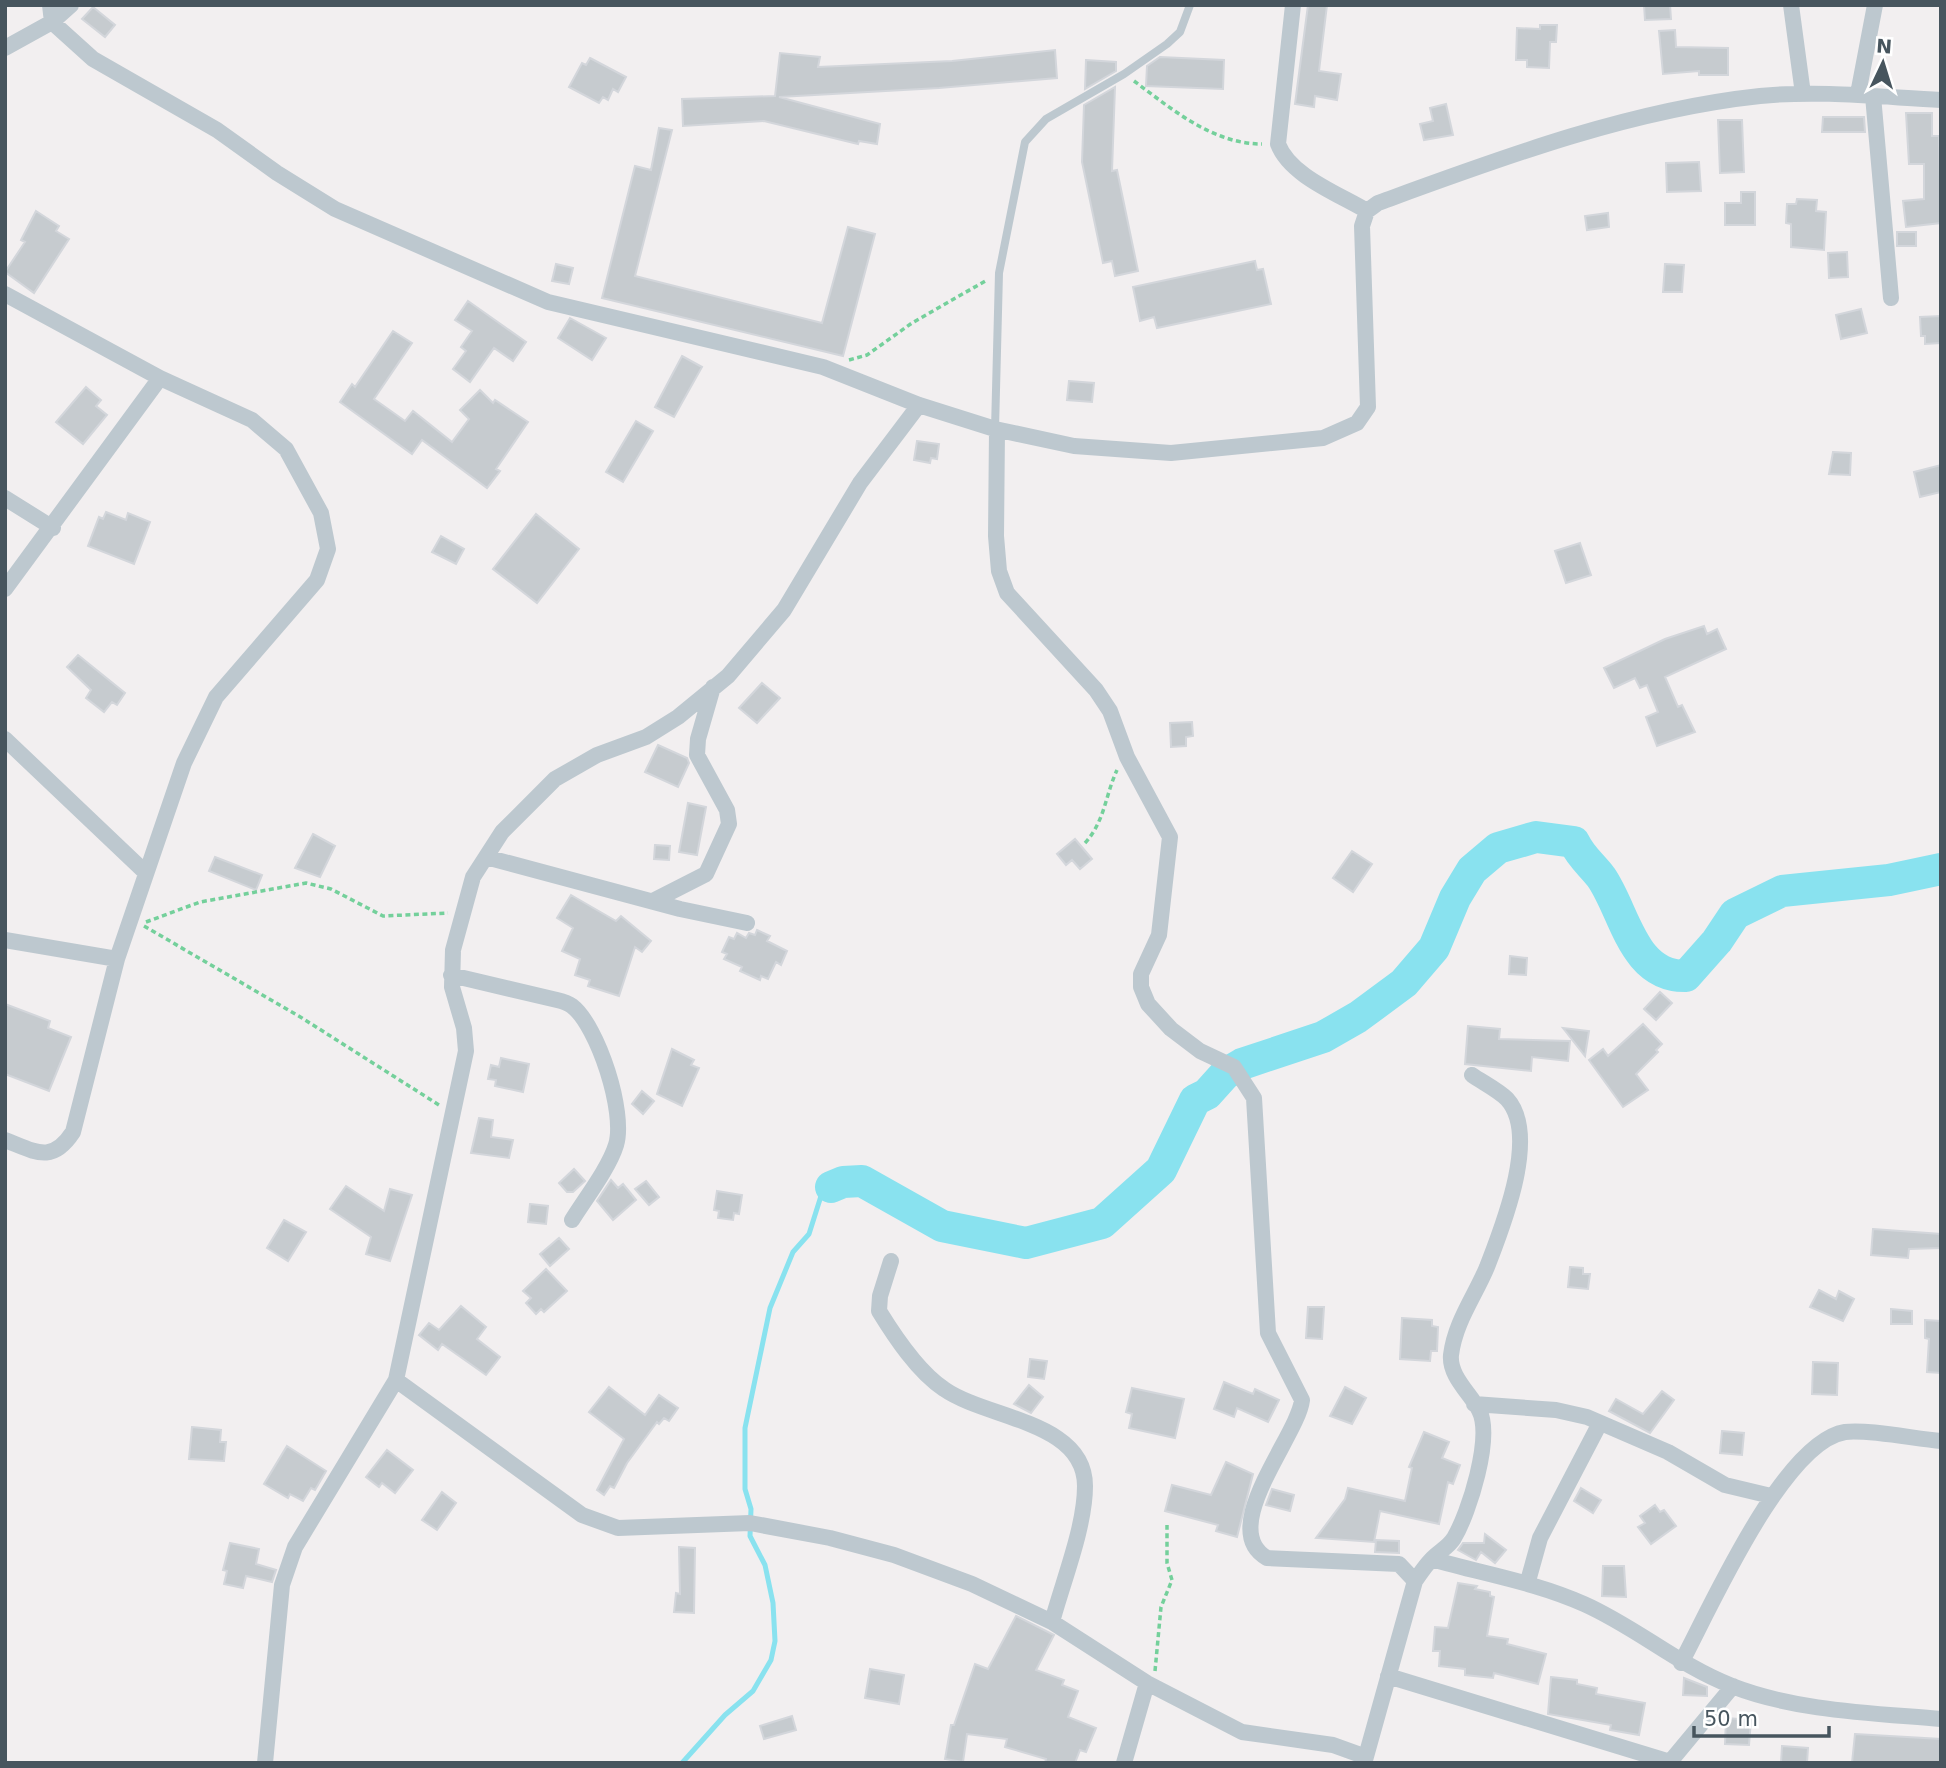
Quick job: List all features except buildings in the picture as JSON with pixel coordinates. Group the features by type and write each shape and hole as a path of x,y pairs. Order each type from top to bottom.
{"street":[{"path":"50,5 52,22 93,59 217,130 277,173 335,209 548,302 823,367 919,405 996,430 1074,446 1171,453 1323,438 1357,423 1368,407 1362,226 1367,212 1378,203 1506,156 1666,112 1760,96 1803,94 1941,100"},
{"path":"5,48 52,22 71,5"},
{"path":"1293,5 1278,144 1282,156 1295,168 1367,212"},
{"path":"1791,5 1803,94"},
{"path":"1875,5 1866,95 1891,298"},
{"path":"5,294 160,378 251,421 286,449 321,513 328,549 317,580 216,697 184,764 117,959 73,1132 62,1149 52,1153 36,1152 5,1140"},
{"path":"5,589 53,528 160,378"},
{"path":"265,1763 282,1585 295,1547 396,1380 466,1051 464,1028 451,975 453,950 473,877 520,811 555,779 597,755 646,737 678,716 728,676 784,610 860,483 919,405"},
{"path":"996,430 996,537 999,571 1007,593 1096,690 1110,711 1127,757 1170,837 1159,935 1141,974 1141,987 1148,1004 1171,1029 1200,1051 1234,1067 1254,1098 1268,1333 1302,1400 1263,1482 1253,1515 1251,1542 1254,1549 1266,1558 1399,1564 1415,1581"},
{"path":"5,498 53,528"},
{"path":"653,901 706,874 729,824 727,810 697,755 698,739 713,687"},
{"path":"5,739 146,873"},
{"path":"486,857 747,923"},
{"path":"5,940 117,959"},
{"path":"451,975 557,999 572,1006 583,1020 608,1068 618,1127 616,1146 572,1220"},
{"path":"396,1380 582,1515 600,1524 631,1528 750,1523 830,1538 907,1559 972,1584 1052,1622 1150,1685 1242,1732 1333,1745 1358,1754 1365,1761 1415,1581 1432,1559 1454,1540 1474,1485 1482,1450 1483,1422 1452,1370 1451,1356 1460,1322 1486,1269 1513,1194 1519,1159 1518,1122 1507,1100 1472,1075"},
{"path":"891,1261 880,1296 879,1311 933,1379 942,1388 970,1404 1063,1440 1077,1454 1085,1486 1081,1515 1052,1622"},
{"path":"1474,1404 1556,1410 1600,1423 1668,1452 1725,1485 1771,1496"},
{"path":"1528,1581 1540,1538 1600,1423"},
{"path":"1681,1662 1771,1496 1806,1455 1826,1439 1846,1432 1941,1441"},
{"path":"1432,1559 1489,1576 1528,1581 1624,1624 1681,1662 1733,1686 1786,1700 1853,1711 1941,1718"},
{"path":"1388,1676 1670,1762 1733,1686"},
{"path":"1124,1763 1150,1685"}],"lane":[{"path":"996,430 999,273 1025,142 1046,119 1124,74 1180,32 1190,5"}],"path":[{"path":"1124,74 1202,128 1220,137 1239,144 1278,144"},
{"path":"823,367 867,355 912,323 999,273"},
{"path":"1085,843 1095,831 1106,808 1112,781 1127,757"},
{"path":"450,1125 442,1107 419,1089 141,924 200,902 306,883 331,889 383,916 463,913"},
{"path":"1150,1685 1161,1606 1172,1580 1167,1563 1167,1525"}],"waterway":[{"path":"831,1187 843,1182 862,1181 942,1226 1026,1243 1102,1223 1161,1170 1195,1100 1207,1094 1225,1074 1242,1064 1323,1037 1358,1017 1404,983 1434,948 1455,898 1472,870 1498,848 1536,837 1574,842 1601,877 1632,940 1642,954 1653,966 1668,973 1686,976 1717,941 1735,914 1782,891 1889,880 1941,869"},
{"path":"682,1763 725,1715 753,1691 771,1660 775,1641 773,1603 765,1565 750,1536 751,1509 745,1489 745,1428 770,1308 793,1252 809,1234 821,1196 831,1187"}]}
